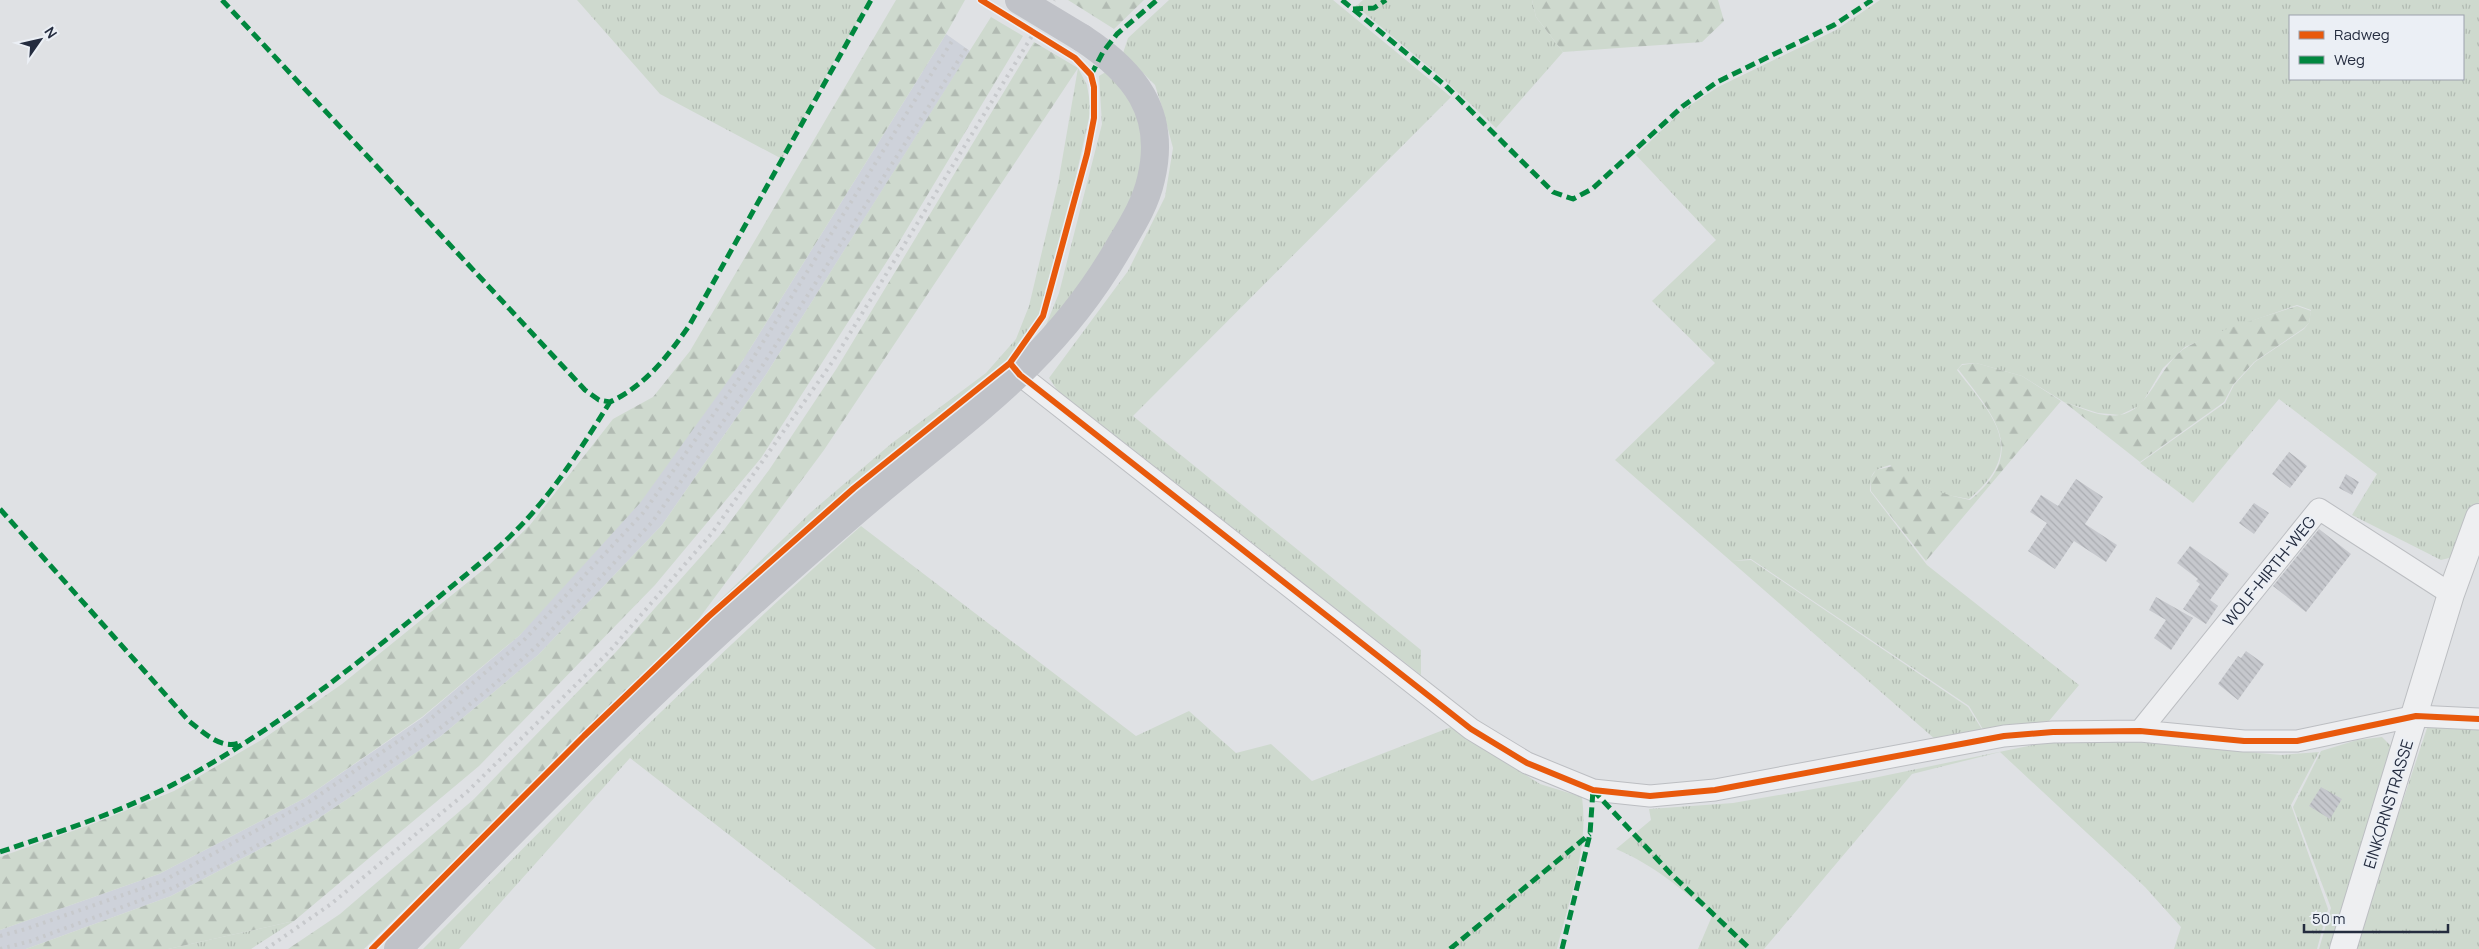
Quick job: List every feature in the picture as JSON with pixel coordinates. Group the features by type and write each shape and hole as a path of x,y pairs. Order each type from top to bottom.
{"main road":[{"path":"398,949 548,796 719,632 852,513 985,406 1020,375 1067,324 1107,268 1140,210 1154,165 1152,120 1139,88 1116,62 1082,38 1019,0"}],"street":[{"path":"1020,375 1472,729 1527,763 1593,790 1650,796 1715,790 2004,736 2053,732 2140,732 2244,741 2297,741 2416,716 2479,719"},
{"name":"WOLF-HIRTH-WEG","path":"2140,732 2319,509 2451,594"},
{"name":"EINKORNSTRASSE","path":"2343,949 2416,716 2451,594 2479,517"}],"shaded area":[{"path":"946,34 970,51 765,376 662,525 538,655 441,736 319,818 171,896 26,949 0,949 0,930 159,874 305,798 422,718 520,635 743,360"}],"green space":[{"path":"577,0 870,0 833,63 782,159 660,94"},
{"path":"896,0 965,0 946,34 743,360 640,503 520,635 422,717 305,798 159,874 0,930 0,857 95,823 174,791 263,739 342,684 489,565 530,525 613,419 653,397 690,351"},
{"path":"1068,0 1144,0 1114,29"},
{"path":"1169,0 1333,0 1451,97 1133,416 1421,650 1421,675 1057,390 1049,378 1128,271 1165,197 1173,148 1162,107 1155,85 1123,53 1128,38"},
{"path":"1363,0 1532,0 1536,17 1563,52 1496,128 1449,84 1356,6"},
{"path":"1532,0 1718,0 1724,21 1702,42 1563,52 1536,17"},
{"path":"1880,0 2479,0 2479,502 2472,515 2461,555 2441,560 2352,515 2377,474 2279,399 2193,503 2140,463 2225,403 2234,385 2255,362 2304,329 2309,323 2311,310 2297,305 2223,331 2185,347 2163,368 2141,405 2120,415 2098,413 2064,402 2022,376 1976,363 1962,364 1957,370 1983,403 1993,419 1999,434 2001,449 1997,464 1987,481 1969,499 1942,494 1910,480 1890,465 1876,470 1872,476 1870,491 1927,565 2079,685 2049,721 1984,731 1969,706 1751,559 1732,561 1751,560 1968,707 1983,731 1936,740 1615,460 1715,363 1652,301 1716,240 1636,155 1683,110 1718,87 1836,30"},
{"path":"991,17 1023,36 898,244 761,458 655,585 479,766 294,921 168,949 26,949 171,896 319,818 441,736 538,655 662,525 765,376"},
{"path":"1034,42 1078,68 824,450 695,624 364,949 288,949 340,914 474,799 615,653 720,535 769,470 837,368"},
{"path":"1078,68 1087,85 1091,109 1054,275 1036,324 1008,364 873,470 695,624 810,513 892,443 986,373 1016,339 1029,306 1058,184"},
{"path":"1109,70 1137,111 1145,146 1142,179 1091,275 1019,363 1046,325 1059,293 1102,124 1099,76"},
{"path":"2297,306 2311,311 2309,323 2304,328 2254,362 2233,385 2224,402 2140,462 2064,402 2105,415 2112,416 2130,412 2147,396 2177,354 2187,347 2227,329"},
{"path":"1976,363 2022,376 2061,401 1926,561 1871,491 1870,479 1876,470 1893,466 1929,488 1970,500 1988,483 1998,466 2002,450 2000,434 1993,418 1958,369 1962,365"},
{"path":"861,526 1136,736 1189,711 1236,753 1271,744 1312,781 1451,727 1540,784 1582,797 1583,835 1577,874 1557,949 876,949 630,758 459,949 423,949 584,787 693,681"},
{"path":"2433,710 2479,729 2479,949 2356,949 2366,912"},
{"path":"2382,737 2393,748 2330,949 2319,949 2331,908 2293,807 2321,751 2357,740"},
{"path":"2126,741 2281,755 2319,752 2291,805 2328,909 2317,949 2174,949 2181,927 2145,887 2000,752 1912,774 1764,949 1698,949 1712,916 1667,878 1616,849 1651,820 1649,809 1733,803 1859,781 2047,742"},
{"path":"294,921 251,949 168,949"}],"building":[{"path":"2289,452 2307,466 2290,488 2272,474"},
{"path":"2346,474 2359,482 2352,495 2339,488"},
{"path":"2076,479 2103,497 2085,524 2117,545 2106,562 2074,541 2055,569 2028,551 2047,523 2030,512 2041,495 2058,506"},
{"path":"2254,503 2269,513 2254,534 2239,523"},
{"path":"2319,529 2351,554 2306,612 2273,586"},
{"path":"2190,546 2229,574 2210,600 2218,606 2206,624 2183,609 2200,584 2196,581 2198,579 2177,563"},
{"path":"2156,597 2193,618 2171,650 2154,638 2166,620 2149,610"},
{"path":"2246,651 2264,664 2238,700 2218,684 2238,656 2241,658"},
{"path":"2321,787 2342,799 2330,819 2309,806"}],"railway":[{"path":"266,949 331,904 467,792 608,653 712,533 833,361 1054,0"},
{"path":"0,936 26,929 163,881 312,800 429,720 525,639 643,513 748,366 954,38"},
{"path":"0,949 31,941 168,890 222,865 316,813 439,729 489,689 537,646 653,521 761,368 967,47"}],"marked path":[{"path":"222,0 585,390 599,400 610,402 645,379 664,359 689,326 871,0"},
{"path":"1091,75 1103,52 1117,34 1157,0"},
{"path":"1342,0 1446,86 1553,192 1573,199 1592,189 1683,106 1717,82 1834,25 1872,0"},
{"path":"1353,9 1374,8 1386,0"},
{"path":"0,852 132,804 174,784 241,745 305,702 428,606 516,531 539,506 561,477 610,402"},
{"path":"0,509 189,721 220,742 227,744 242,742"},
{"path":"1593,790 1671,874 1750,949"},
{"path":"1562,949 1590,834 1593,790"},
{"path":"1450,949 1590,834"}],"cycle path":[{"path":"372,949 584,736 708,617 854,488 1010,363 1043,316 1087,154 1094,118 1094,87 1091,75 1075,58 981,0"},
{"path":"1010,363 1020,375 1471,729 1527,763 1593,790 1650,796 1715,790 2004,736 2053,732 2140,731 2244,741 2297,741 2416,716 2479,719"}]}
